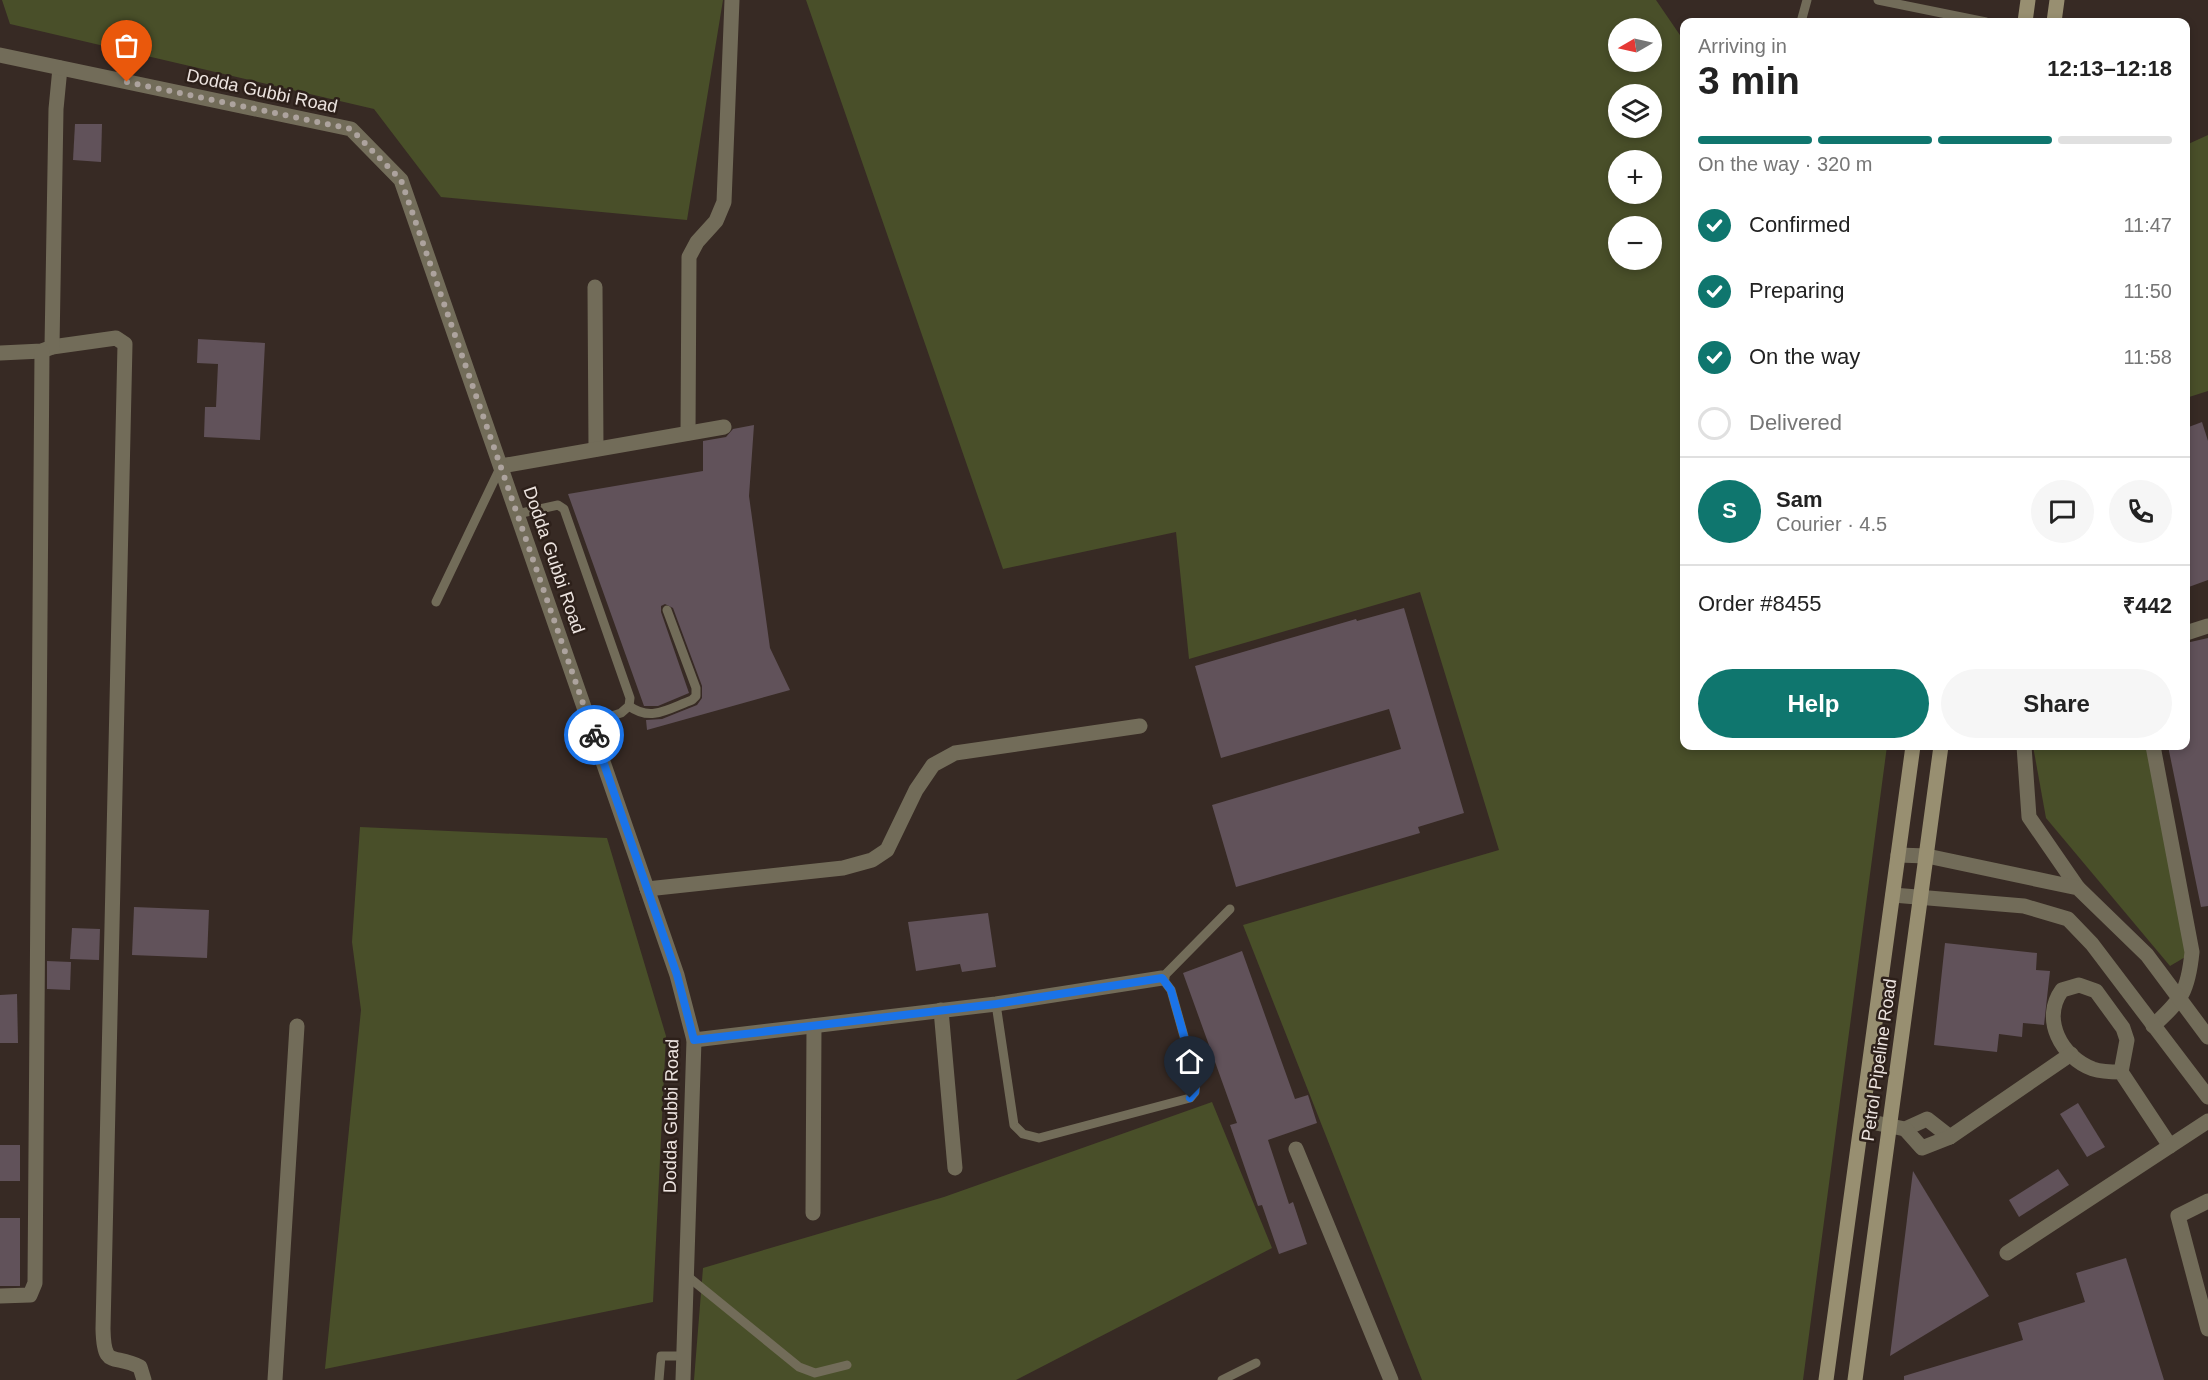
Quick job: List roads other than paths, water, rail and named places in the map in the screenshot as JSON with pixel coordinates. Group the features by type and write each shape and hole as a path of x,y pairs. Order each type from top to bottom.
{"main road":[{"path":"2026,18 2028,0"},
{"path":"2055,18 2057,0"},
{"name":"Petrol Pipeline Road","path":"1826,1380 1912,750"},
{"name":"Petrol Pipeline Road","path":"1855,1380 1940,750"}],"street":[{"path":"688,433 689,257 697,242 716,221 724,202 732,0"},
{"name":"Dodda Gubbi Road","path":"0,55 351,129 401,180 677,975 694,1040 683,1380"},
{"path":"0,1296 30,1295 35,1283 47,349 56,109 60,68"},
{"path":"595,286 596,449"},
{"path":"0,353 47,349 116,338 125,344 103,1329 104,1347 107,1354 113,1360 140,1367 144,1380"},
{"path":"501,466 723,427"},
{"path":"2190,632 2208,626"},
{"path":"647,889 843,868 872,860 887,850 916,790 933,765 955,753 1140,726"},
{"path":"2024,750 2029,817 2078,888 2147,955 2208,1037"},
{"path":"2153,1026 2180,1000 2190,978 2192,952 2154,750"},
{"path":"1898,855 1927,856 2078,888"},
{"path":"1893,895 2024,906 2055,913 2067,919 2092,944 2208,1097"},
{"path":"694,1040 996,1004 1162,978"},
{"path":"2121,1072 2093,1069 2071,1054 2056,1034 2052,1011 2062,990 2079,985 2096,991 2123,1028 2127,1040 2121,1072 2170,1146"},
{"path":"941,1010 955,1168"},
{"path":"275,1380 297,1026"},
{"path":"813,1213 814,1026"},
{"path":"1905,1129 1922,1148 1950,1137 2071,1054"},
{"path":"1862,1119 1905,1129 1927,1119 1950,1137"},
{"path":"2007,1253 2208,1121"},
{"path":"1296,1149 1391,1380"},
{"path":"2208,1201 2178,1216 2208,1329"}],"lane":[{"path":"1802,18 1808,0"},
{"path":"1878,0 1966,18"},
{"path":"436,602 501,466"},
{"path":"517,514 558,506 564,510 630,698 629,706 621,713 590,723"},
{"path":"629,706 640,714 651,715 692,700 696,696 696,688 667,610"},
{"path":"996,1004 1014,1125 1023,1134 1039,1138 1190,1098 1195,1092 1196,1079 1171,990 1162,978 1230,909"},
{"path":"686,1275 799,1367 815,1373 847,1365"},
{"path":"659,1380 661,1356 684,1356"},
{"path":"1222,1380 1256,1363"}]}
